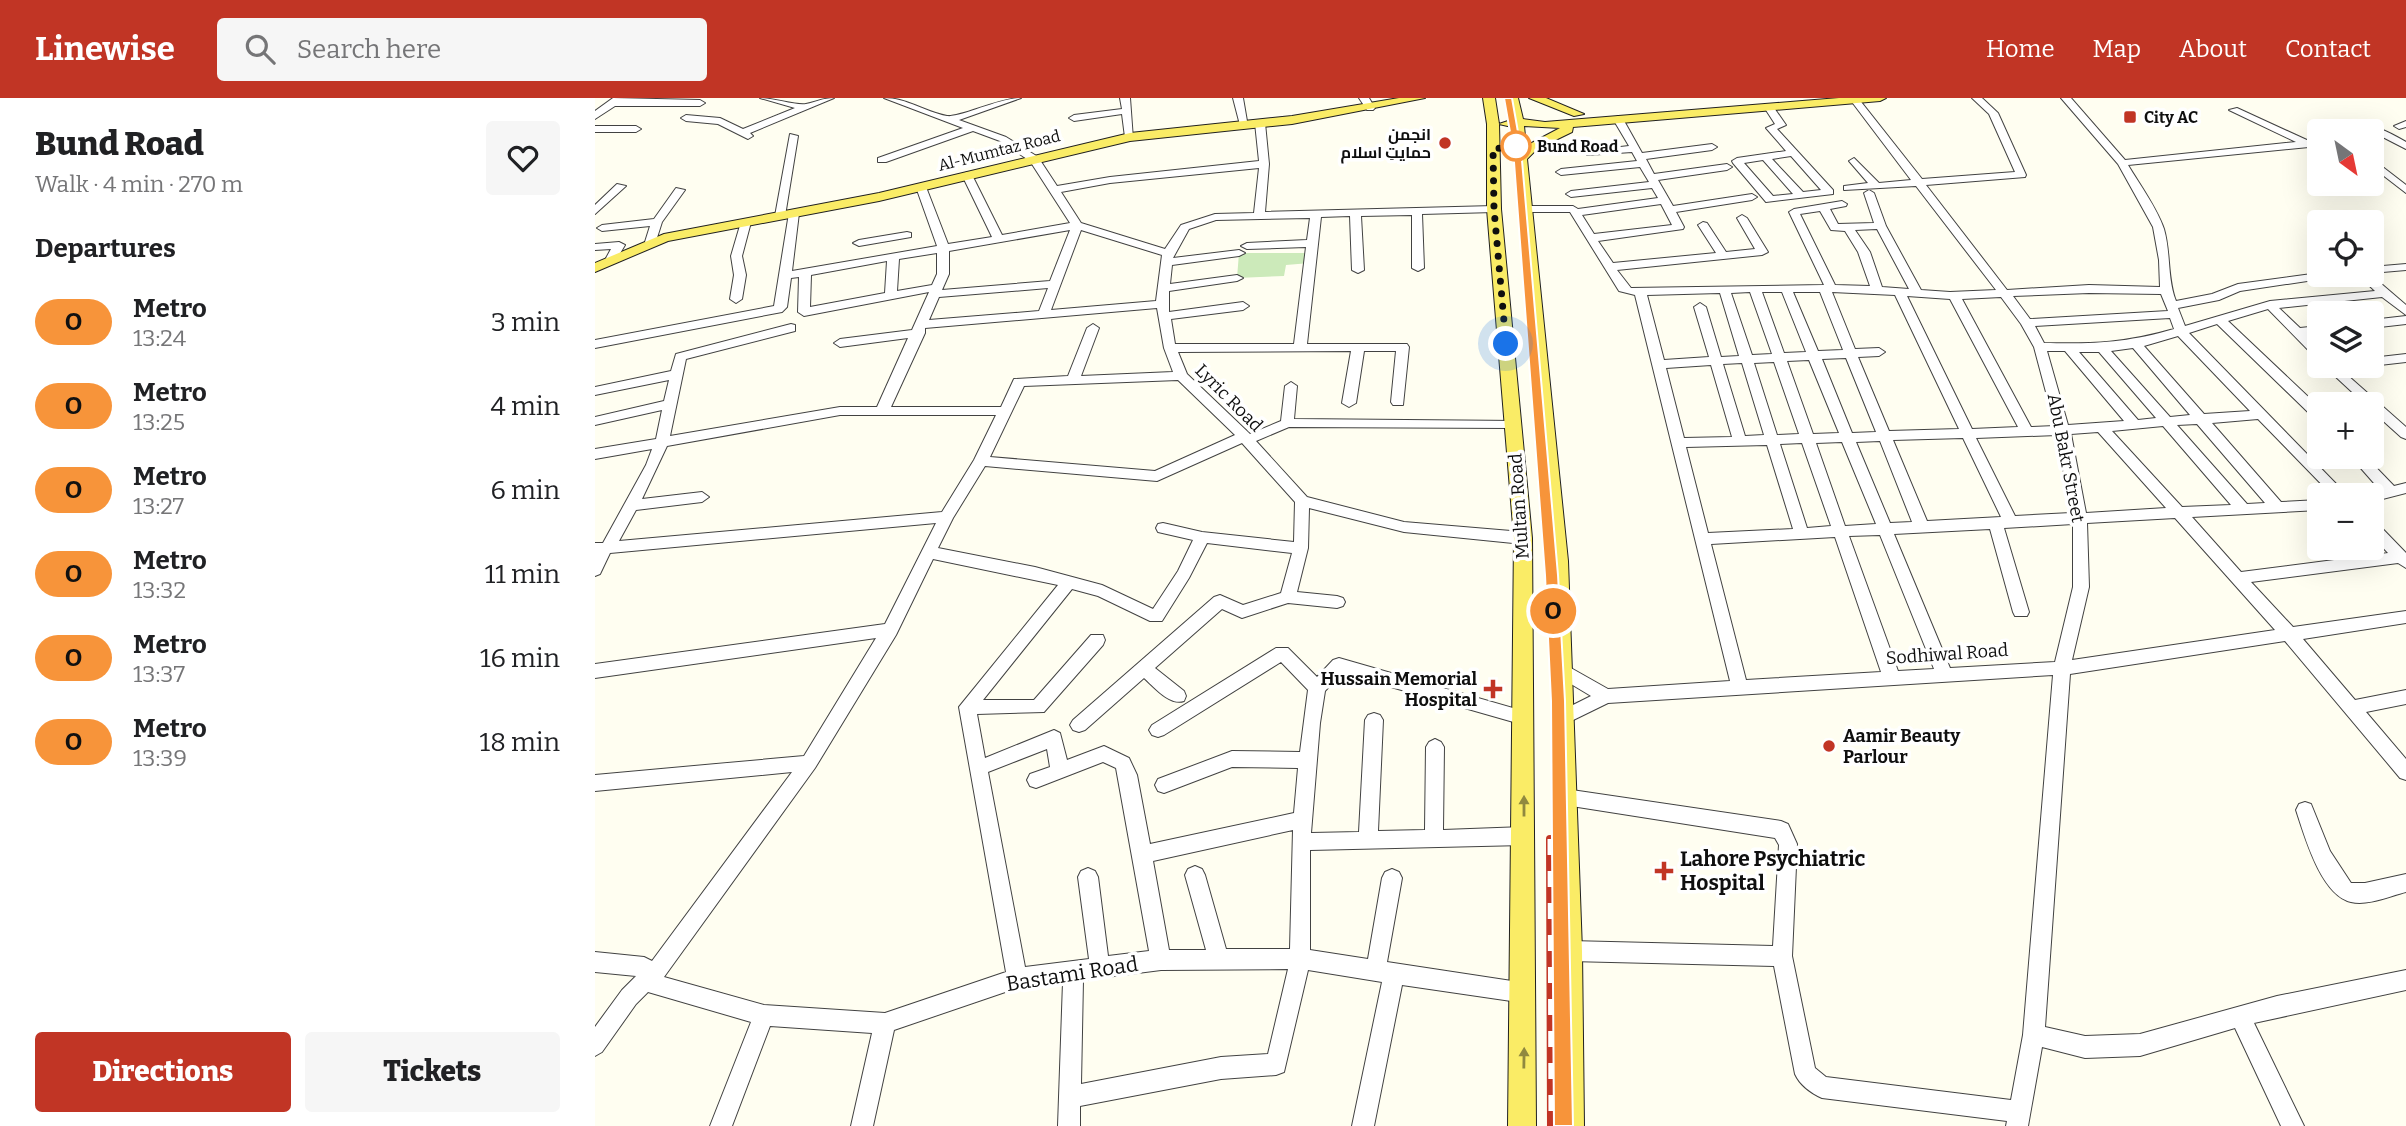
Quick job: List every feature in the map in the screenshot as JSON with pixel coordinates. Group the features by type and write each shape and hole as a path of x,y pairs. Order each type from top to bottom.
{"main road":[{"name":"Al-Mumtaz Road","path":"595,268 651,242 921,187 1130,137 1260,123 1367,103 1419,98"},
{"name":"Multan Road","path":"1489,98 1494,209 1523,538 1525,993 1522,1126"},
{"name":"Multan Road","path":"1512,98 1521,159 1559,561 1570,951 1570,1126"},
{"path":"1535,98 1583,118 1618,119 1769,107 1817,100 1880,98"},
{"path":"1492,122 1531,122 1545,126 1583,118 1803,98"},
{"path":"1521,159 1548,137 1583,118"}],"street":[{"path":"765,98 806,108"},
{"path":"703,101 686,118 720,121 746,134 829,98"},
{"path":"889,98 1003,139 1034,159 1076,225 1071,246 1053,284 1044,313"},
{"path":"949,120 1016,98"},
{"path":"1125,98 1130,137"},
{"path":"1238,98 1245,125"},
{"path":"1848,188 1872,189 1914,181 2021,175 1993,113 1977,98"},
{"path":"2066,98 2122,163 2158,227 2165,260 2167,291 2182,333 2328,483"},
{"path":"595,117 616,100 703,101"},
{"name":"Abu Bakr Street","path":"1855,100 1914,181 2027,323 2040,347 2063,429 2080,520 2081,587 2062,668 2035,1035 2018,1119"},
{"path":"1769,107 1781,125 1771,128 1829,191 1769,200 1737,161 1794,153"},
{"path":"2234,110 2307,140"},
{"path":"1074,118 1126,111"},
{"path":"1592,238 1679,228 1618,119"},
{"path":"1259,214 1264,164 1260,123"},
{"path":"882,160 972,128"},
{"path":"595,129 636,129"},
{"path":"2384,134 2406,146"},
{"path":"779,216 793,135"},
{"path":"1586,144 1591,153 1638,157"},
{"path":"2122,163 2307,144"},
{"path":"1561,172 1638,157 1712,147"},
{"path":"1765,157 1801,196"},
{"path":"1854,161 1872,189 1881,226 1917,294"},
{"path":"1054,190 1110,180 1264,164"},
{"path":"1571,194 1611,190 1727,167"},
{"path":"2384,171 2406,190"},
{"path":"967,175 998,238"},
{"path":"595,211 621,186"},
{"path":"882,411 921,329 943,274 943,247 921,187"},
{"path":"651,242 657,222 680,190"},
{"path":"1611,190 1620,206"},
{"path":"1525,209 1565,207 1577,212 1620,206 1666,206 1752,197"},
{"path":"1842,204 1794,212 1828,288 1922,528"},
{"path":"1823,207 1835,228 1881,226"},
{"path":"1167,257 1179,233 1193,223 1216,217 1494,209"},
{"path":"1417,212 1418,268"},
{"path":"1577,212 1623,289 1641,294 1786,288 1954,295 2167,291"},
{"path":"595,344 778,309 781,307 794,213"},
{"path":"1300,348 1316,213"},
{"path":"1355,213 1358,270"},
{"path":"1610,267 1762,252 1742,218"},
{"path":"602,228 657,222"},
{"path":"736,299 740,275 736,270 738,250 746,222"},
{"path":"784,276 1076,225 1167,257 1313,243"},
{"path":"1703,225 1722,254"},
{"path":"1848,227 1864,252 1877,290"},
{"path":"859,243 907,235"},
{"path":"882,239 890,257 891,296"},
{"path":"595,247 619,245 611,260"},
{"name":"Lyric Road","path":"1167,257 1163,310 1170,348 1181,376 1245,438 1302,501"},
{"path":"2384,269 2406,267"},
{"path":"805,272 804,312 938,290 1053,284"},
{"path":"1164,288 1237,278"},
{"path":"2027,323 2173,310 2238,288 2307,278"},
{"path":"2379,287 2405,312 2384,319"},
{"path":"1786,288 1945,676"},
{"path":"1755,289 1892,679"},
{"path":"1725,291 1802,534"},
{"path":"1899,292 1968,433 2004,524 2021,612"},
{"path":"2040,347 2102,348 2136,344 2182,333 2270,305 2386,293"},
{"path":"1641,294 1740,689"},
{"path":"1954,295 2027,430"},
{"path":"2270,305 2307,343"},
{"path":"840,342 1044,313 1243,306"},
{"path":"1700,307 1740,441"},
{"path":"2220,320 2307,403"},
{"path":"595,570 603,548 632,505 662,441 680,357 755,340 791,328"},
{"path":"1073,380 1093,328"},
{"path":"2296,332 2307,331"},
{"path":"2136,344 2278,508"},
{"path":"1349,403 1358,347"},
{"path":"1170,348 1403,347 1398,402"},
{"path":"2069,348 2134,424"},
{"path":"2102,348 2244,510"},
{"path":"1659,364 1879,352"},
{"path":"2384,361 2406,358"},
{"path":"595,391 677,374"},
{"path":"595,1045 648,977 661,966 809,763 891,629 946,517 981,461 1019,382 1181,376"},
{"path":"2347,378 2406,434"},
{"path":"1287,423 1291,386"},
{"path":"595,421 670,404"},
{"path":"595,454 811,414 1005,411"},
{"path":"1679,443 2063,429 2262,414"},
{"path":"981,461 1157,476 1287,423 1512,424"},
{"path":"2101,426 2288,633 2406,772"},
{"path":"2373,469 2399,490"},
{"path":"632,505 702,497"},
{"path":"1288,597 1301,548 1302,501 1404,527 1523,538"},
{"path":"1703,539 2307,506"},
{"path":"603,548 946,517"},
{"path":"1163,528 1202,537 1301,548"},
{"path":"928,552 1102,591 1156,617 1184,574 1202,537"},
{"path":"2384,538 2401,553"},
{"path":"2237,578 2401,553"},
{"path":"967,707 1069,582"},
{"path":"1079,725 1220,601 1243,612 1288,597 1337,602"},
{"name":"Sodhiwal Road","path":"1563,718 1606,695 2062,668 2406,617"},
{"path":"595,671 891,629"},
{"path":"967,707 1038,707 1097,639"},
{"path":"1158,730 1282,653 1317,688"},
{"path":"1070,1097 1221,1068 1276,1064 1300,959 1301,842 1317,688 1339,665 1524,718"},
{"path":"1143,668 1178,696"},
{"path":"1562,670 1606,695"},
{"path":"2352,708 2402,703"},
{"path":"967,707 1017,978"},
{"path":"1368,840 1374,720"},
{"path":"979,768 1053,738 1060,772"},
{"path":"1434,838 1435,747"},
{"path":"1036,780 1104,754 1123,762 1128,775 1161,960"},
{"path":"1164,785 1233,759 1308,760"},
{"path":"595,783 809,763"},
{"path":"1565,797 1781,830 1788,844 1782,956 1806,1074 1822,1087 2018,1119"},
{"path":"2305,810 2318,846 2344,890 2353,893 2406,883"},
{"path":"1142,855 1303,818"},
{"path":"1301,842 1524,836"},
{"path":"1195,875 1219,959"},
{"path":"1088,877 1100,969"},
{"path":"1363,1126 1385,972 1392,878"},
{"path":"1570,951 1782,956"},
{"name":"Bastami Road","path":"595,962 643,967 655,985 764,1015 885,1023 1017,978 1161,960 1300,959 1525,993"},
{"path":"1069,1126 1073,972"},
{"path":"2035,1035 2085,1047 2140,1045 2277,1006 2406,980"},
{"path":"721,1126 764,1015"},
{"path":"2240,1017 2293,1126"},
{"path":"862,1126 885,1023"}],"green space":[{"path":"1239,253 1311,253 1310,263 1286,265 1284,276 1237,278"}],"railway":[{"path":"1508,98 1517,149 1533,349"},
{"path":"1533,347 1557,682"},
{"path":"1557,681 1564,1126"},
{"path":"1550,839 1551,1126"}],"metro line":[{"name":"O","path":"1508,98 1517,149 1531,356 1552,575 1558,701 1564,1126"}],"place":[{"name":"City AC","path":"2130,117"},
{"name":"انجمن حمایتِ اسلام","path":"1445,143"},
{"name":"Bund Road","path":"1516,146"},
{"name":"Hussain Memorial Hospital","path":"1493,689"},
{"name":"Aamir Beauty Parlour","path":"1829,746"},
{"name":"Lahore Psychiatric Hospital","path":"1664,871"}],"route":[{"path":"1506,344 1494,209 1493,149 1516,146"}]}
